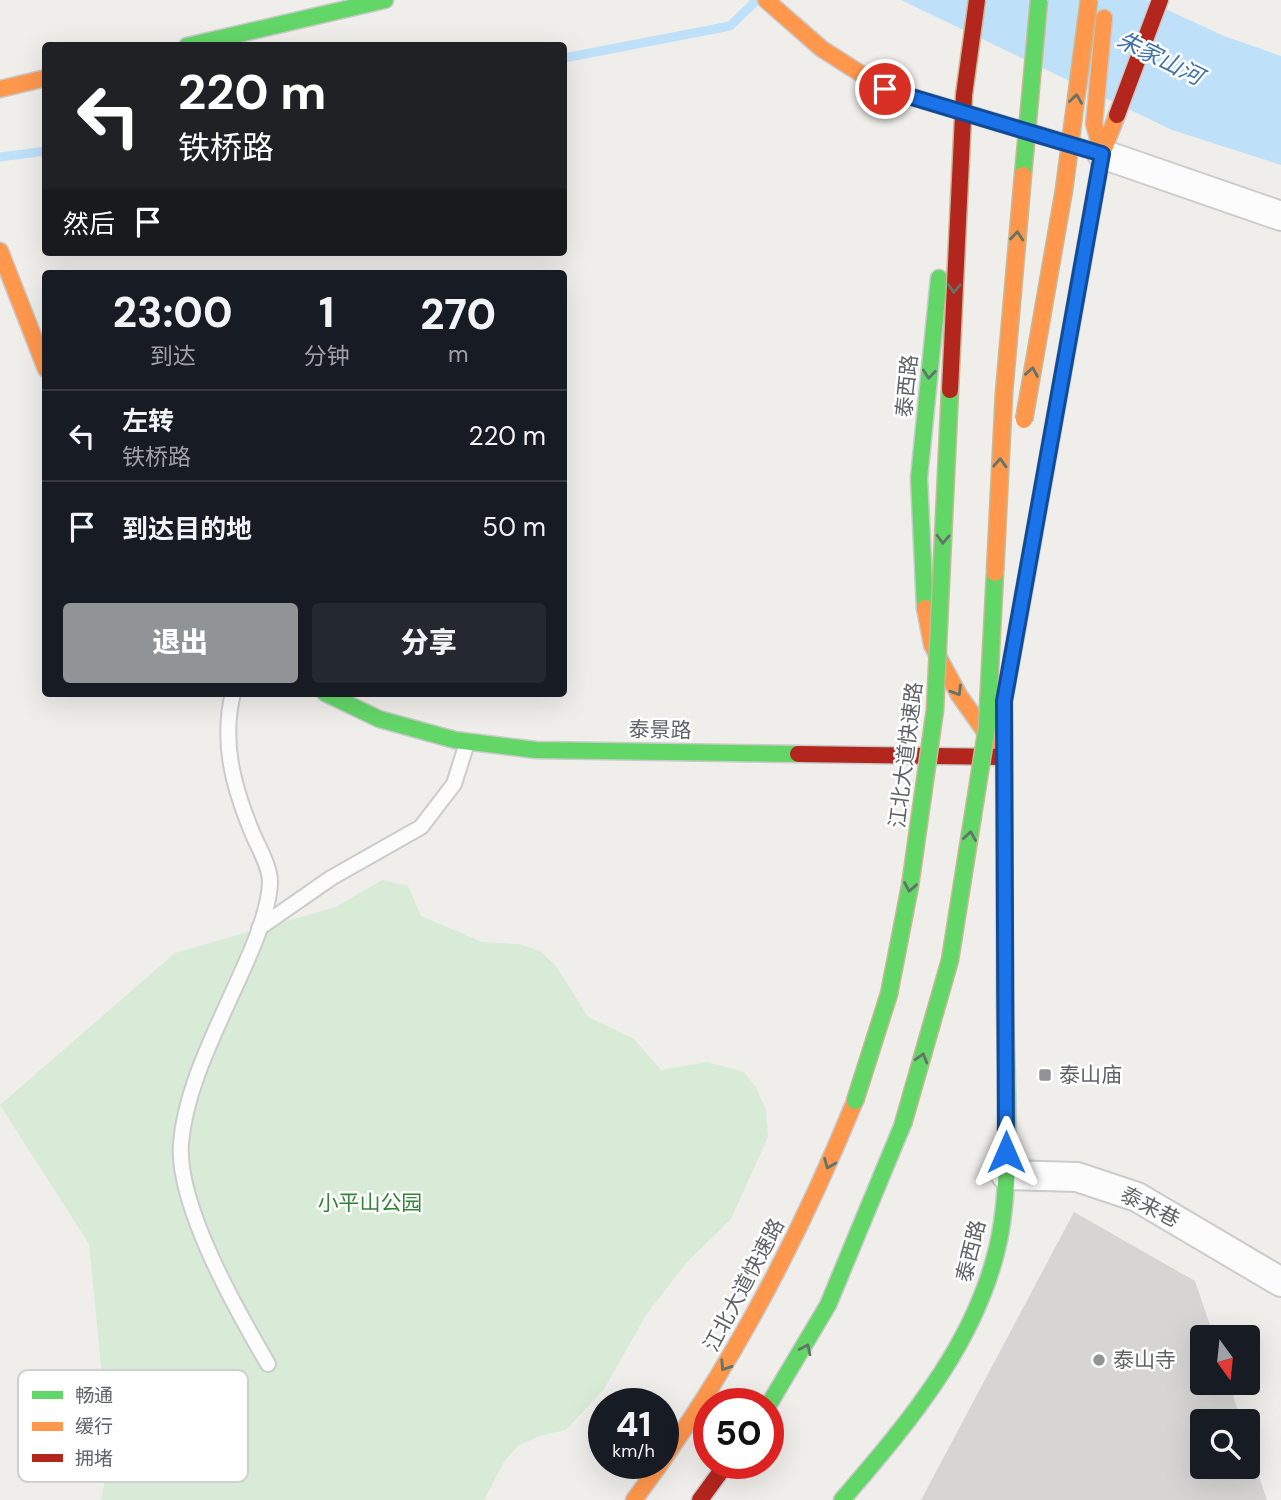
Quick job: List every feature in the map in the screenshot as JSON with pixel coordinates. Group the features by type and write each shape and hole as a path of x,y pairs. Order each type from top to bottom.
{"main road":[{"path":"204,42 385,0"},
{"path":"964,95 967,0"},
{"name":"江北大道快速路","path":"679,1436 731,1357 825,1176 855,1101 889,994 910,886 936,710 964,95 979,0"},
{"name":"泰西路","path":"979,0 956,111 919,478 922,590 932,645 958,695 1003,757"},
{"path":"781,1388 799,1363 856,1244 904,1124 946,972 987,727 1006,365 1039,0"},
{"path":"1022,433 1064,190 1089,0"},
{"name":"泰西路","path":"1102,154 1094,124 1106,0"},
{"name":"泰西路","path":"842,1500 930,1395 968,1327 986,1286 1000,1237 1006,1175 1004,701 1102,154 1160,0"},
{"path":"772,6 822,49 885,89 1102,154"},
{"path":"0,89 42,79"},
{"path":"0,251 42,359"},
{"path":"992,608 1017,460"},
{"name":"泰景路","path":"333,697 379,719 468,742 536,750 1003,757"},
{"name":"江北大道快速路","path":"634,1500 649,1479"},
{"path":"700,1500 715,1479"}],"street":[{"path":"1102,154 1281,216"},
{"name":"泰来巷","path":"1006,1175 1077,1177 1137,1196 1281,1282"}],"lane":[{"path":"232,697 226,746 245,814 270,880 260,928 202,1064 181,1144 186,1181 199,1225 238,1312 268,1364"},
{"path":"260,928 331,878 421,827 454,784 468,742"}],"green space":[{"name":"小平山公园","path":"382,880 408,886 421,916 482,942 519,944 540,951 556,966 588,1017 634,1039 661,1070 707,1062 744,1072 756,1087 766,1110 768,1137 731,1219 686,1263 646,1315 605,1388 588,1388 588,1406 566,1430 539,1436 518,1446 505,1460 484,1500 101,1500 105,1482 248,1482 248,1370 101,1370 89,1244 0,1105 175,953 336,907"}],"water":[{"name":"朱家山河","path":"901,0 1146,0 1224,36 1281,56 1281,165 1172,130"}],"building":[{"name":"泰山寺","path":"1074,1212 1195,1281 1210,1325 1190,1325 1190,1395 1233,1395 1237,1409 1190,1409 1190,1479 1260,1479 1267,1500 921,1500"}],"waterway":[{"path":"567,57 730,26 757,0"},
{"path":"0,157 42,152"}],"traffic: fast":[{"path":"204,42 385,0"},
{"path":"1023,175 1039,0"},
{"path":"925,608 919,478 939,278"},
{"path":"855,1101 889,994 910,886 935,710 950,390"},
{"path":"903,1124 950,960 987,727 995,573"},
{"path":"333,697 379,719 455,740 536,750 798,754"},
{"path":"842,1500 894,1438 942,1372 980,1301 993,1263 1002,1223 1007,1169 1005,1006"},
{"path":"779,1388 828,1305 903,1124"}],"traffic: slow":[{"path":"766,0 822,49 885,89 1100,153"},
{"path":"1024,420 1064,190 1089,0"},
{"path":"1100,145 1094,124 1104,18"},
{"path":"0,89 42,79"},
{"path":"1030,557 1102,154 1117,115"},
{"path":"995,573 1004,393 1023,175"},
{"path":"0,251 42,359"},
{"path":"925,608 932,645 959,695 1000,753"},
{"path":"679,1437 719,1375 769,1286 814,1195 855,1101"},
{"path":"634,1500 649,1479"}],"traffic: jam":[{"path":"950,390 964,95 977,0"},
{"path":"1117,115 1160,0"},
{"path":"1005,1006 1004,701 1030,557"},
{"path":"798,754 1003,757"},
{"path":"700,1500 715,1479"}],"place":[{"name":"泰山庙","path":"1045,1075"},
{"name":"泰山寺","path":"1099,1360"}],"route":[{"path":"885,89 1102,154 1004,701 1006,1152"}]}
